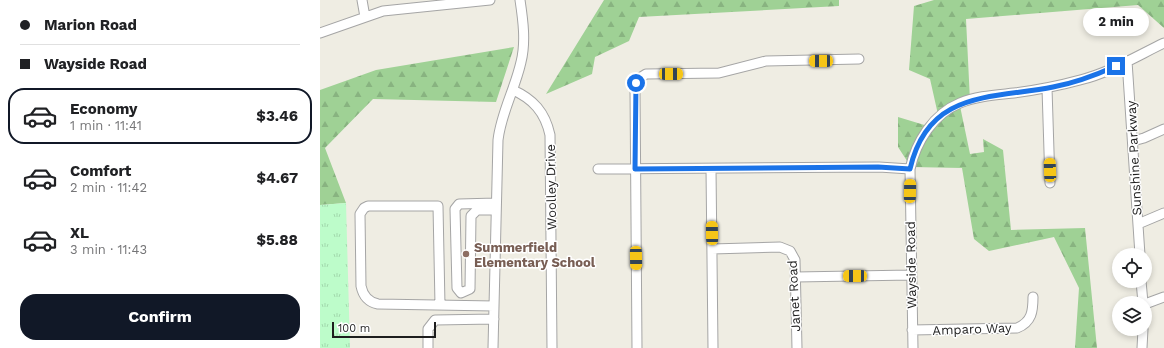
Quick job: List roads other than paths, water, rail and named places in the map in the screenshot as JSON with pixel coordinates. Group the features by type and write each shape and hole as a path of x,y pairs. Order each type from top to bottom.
{"street":[{"path":"362,0 365,17"},
{"path":"320,32 395,9 490,0"},
{"path":"493,348 499,131 521,64 524,48 520,0"},
{"name":"Wayside Road","path":"913,348 910,169 917,146 922,136 940,117 954,106 975,99 1047,88 1095,76 1164,43"},
{"path":"637,348 635,90 636,83 640,77 652,73 719,73 766,61 859,59"},
{"name":"Sunshine Parkway","path":"1127,61 1140,248"},
{"path":"1047,88 1050,183"},
{"name":"Woolley Drive","path":"513,90 530,98 536,105 544,116 550,135 552,348"},
{"path":"1133,141 1164,129"},
{"path":"598,169 898,167 910,169"},
{"path":"711,168 713,348"},
{"path":"458,204 496,206 477,210 471,216 470,289 461,293 457,288 455,210 458,204"},
{"path":"440,305 438,206 368,206 364,208 360,214 361,286 364,296 368,300 378,304 494,306"},
{"path":"1138,224 1164,213"},
{"name":"Janet Road","path":"712,249 786,249 793,255 795,260 796,277 797,348"},
{"path":"796,277 911,275"},
{"name":"Amparo Way","path":"912,330 1017,328 1026,322 1031,316 1033,311 1033,297"},
{"path":"1152,301 1164,297"},
{"path":"428,348 428,329 436,320 494,319"},
{"path":"1142,348 1143,336"}],"place":[{"name":"Summerfield Elementary School","path":"466,254"}]}
